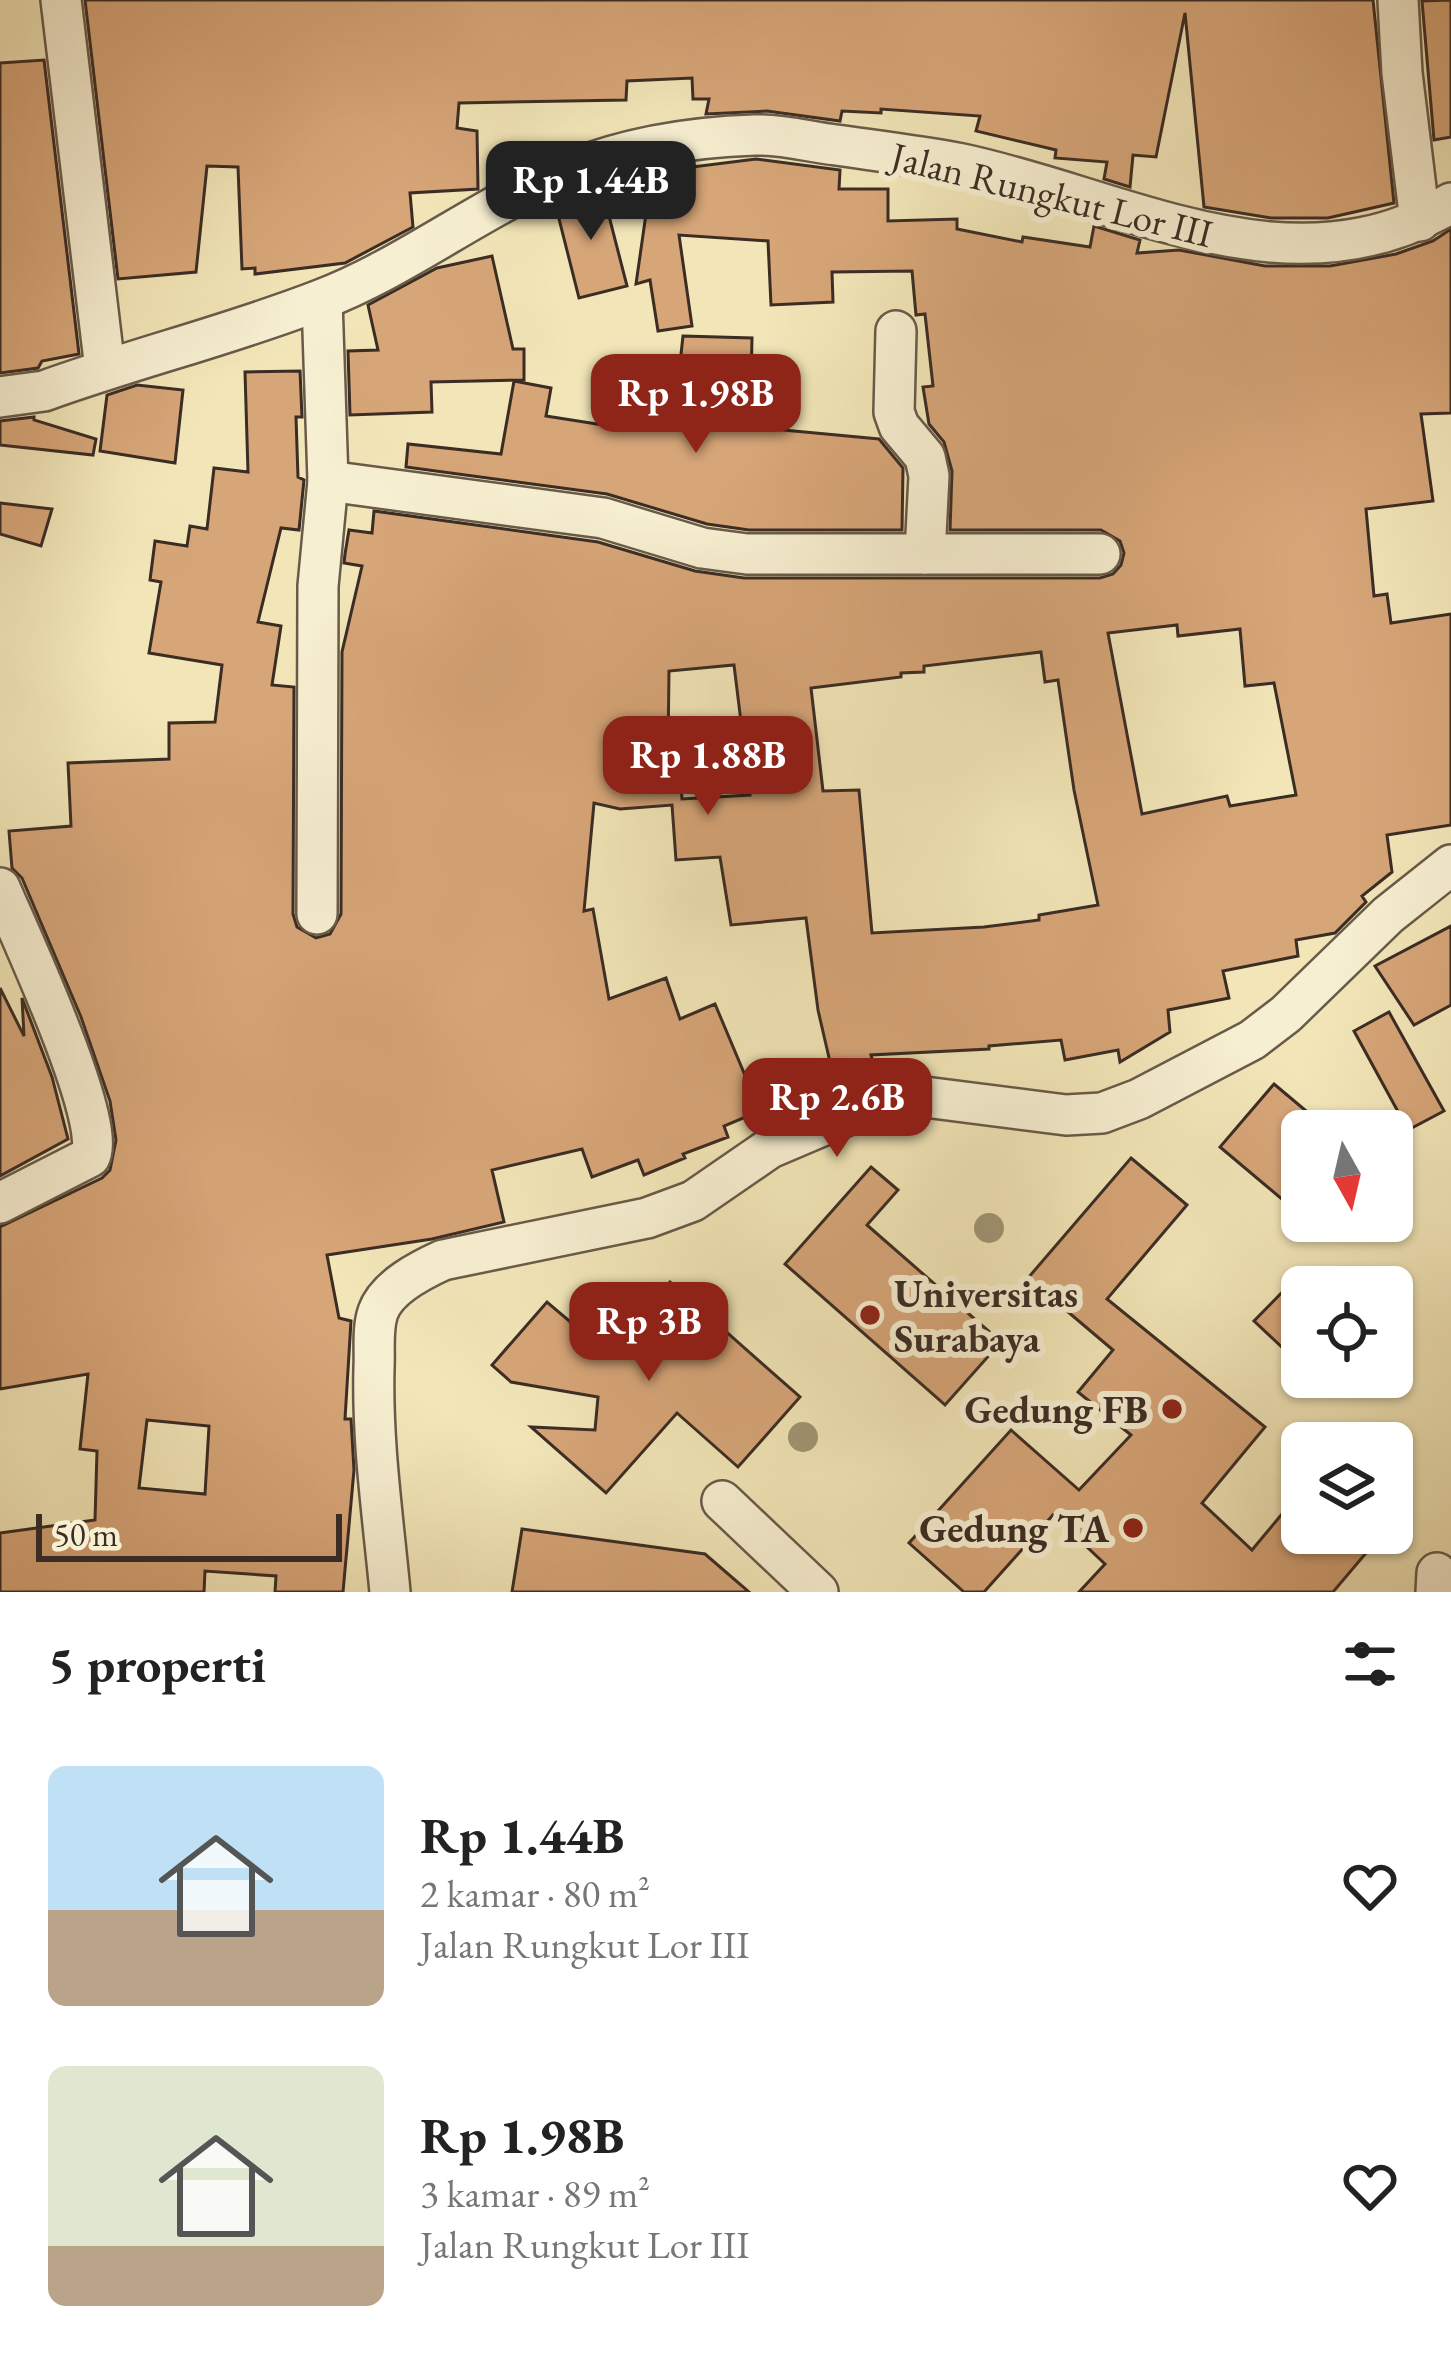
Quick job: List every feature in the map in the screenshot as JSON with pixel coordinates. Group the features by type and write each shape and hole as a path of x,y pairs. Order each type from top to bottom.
{"street":[{"path":"61,0 105,369"},
{"path":"1398,0 1402,73 1436,212"},
{"name":"Jalan Rungkut Lor III","path":"0,398 44,391 322,300 565,172 653,146 760,134 963,165 1201,232 1266,244 1349,241 1436,212"},
{"path":"317,914 318,586 328,481 322,300"},
{"path":"896,331 894,412 899,426 925,457 929,476 925,554"},
{"path":"328,481 603,518 701,548 746,554 1100,554"},
{"path":"390,1592 373,1419 375,1333 379,1310 388,1297 422,1270 443,1260 647,1218 693,1201 770,1148 885,1099 917,1096 1066,1115 1102,1113 1139,1099 1252,1040 1300,1001 1388,914 1451,865"},
{"path":"0,888 60,1027 95,1138 90,1157 0,1203"},
{"path":"722,1501 818,1592"}],"building":[{"path":"85,0 1373,0 1394,203 1328,218 1271,218 1204,207 1185,13 1156,157 1133,155 1130,187 1104,179 1107,162 1055,158 1056,150 976,131 980,116 881,109 881,113 842,111 840,121 767,111 706,114 709,99 693,99 692,78 627,81 626,100 459,103 457,128 477,131 478,189 410,193 413,227 345,263 255,274 255,268 242,269 238,167 207,166 196,272 118,279"},
{"path":"1451,0 1451,137 1434,140 1422,1"},
{"path":"44,60 79,354 42,361 38,368 0,373 0,63"},
{"path":"756,159 840,170 839,189 888,189 888,221 957,219 957,229 1022,242 1023,237 1090,247 1094,226 1140,240 1137,253 1179,250 1265,266 1330,266 1396,254 1451,229 1451,413 1421,414 1433,501 1366,509 1374,596 1387,594 1391,623 1451,614 1451,825 1387,835 1392,872 1362,896 1366,902 1335,933 1296,940 1298,956 1223,971 1229,998 1168,1010 1170,1032 1120,1062 1118,1050 1065,1060 1061,1040 871,1055 874,1066 833,1075 818,1010 806,918 731,925 720,857 676,860 672,805 620,809 594,803 584,911 593,909 609,999 666,978 680,1019 715,1004 760,1111 724,1126 728,1137 644,1175 638,1160 592,1177 582,1149 492,1170 504,1222 327,1255 339,1318 351,1321 345,1419 351,1419 354,1470 343,1592 275,1592 276,1576 205,1571 204,1592 0,1592 0,1533 95,1520 97,1451 80,1449 88,1374 0,1389 0,1227 102,1178 110,1170 116,1140 110,1101 81,1017 22,878 12,868 9,831 71,826 68,763 169,759 169,723 215,722 222,665 149,653 161,582 150,580 155,541 187,546 190,526 207,529 214,468 248,472 245,372 300,371 298,477 304,480 299,530 281,528 258,622 281,626 272,685 294,687 293,914 297,927 316,938 330,934 341,914 342,652 362,566 344,563 345,554 349,530 372,533 374,511 598,542 695,571 744,578 1100,578 1121,565 1120,541 1101,530 950,530 952,471 944,442 929,424 923,387 933,386 925,314 916,315 912,271 832,272 833,302 771,305 768,241 679,235 692,326 658,331 650,280 636,284 652,172","holes":["1177,625 1178,636 1240,629 1245,686 1274,683 1296,795 1230,806 1227,796 1142,814 1108,633","1041,652 1045,682 1058,680 1098,905 984,927 872,933 859,790 823,791 811,688 901,677 901,673 924,672 924,666","734,665 750,795 682,799 678,750 668,750 669,671","147,1420 209,1426 205,1494 139,1488"]},
{"path":"601,185 627,286 579,298 555,203"},
{"path":"492,256 513,349 524,349 524,380 431,382 432,412 350,415 348,351 378,350 368,305 437,268"},
{"path":"683,336 752,338 750,427 879,439 903,468 902,530 749,530 707,524 607,494 406,467 408,444 501,454 514,381 551,388 546,416 616,427 617,419 673,427"},
{"path":"137,385 183,390 175,463 100,451 107,395"},
{"path":"34,417 96,439 93,455 0,445 0,421"},
{"path":"0,503 52,509 41,546 0,534"},
{"path":"1451,926 1451,1005 1414,1025 1375,966"},
{"path":"0,988 24,1036 22,998 52,1077 68,1139 0,1176"},
{"path":"1389,1012 1444,1111 1413,1127 1413,1110 1397,1110 1354,1031"},
{"path":"1274,1084 1305,1110 1281,1110 1281,1198 1220,1147"},
{"path":"1131,1158 1187,1205 1107,1299 1265,1427 1202,1503 1252,1550 1281,1515 1281,1554 1365,1554 1333,1592 1079,1592 1105,1564 1053,1515 984,1592 964,1592 909,1543 1011,1430 1079,1490 1131,1435 1078,1392 1113,1350 1028,1278"},
{"path":"871,1167 898,1190 867,1225 1001,1342 945,1405 785,1264"},
{"path":"670,1282 800,1397 738,1467 677,1413 606,1493 531,1427 595,1430 598,1397 511,1382 492,1365 547,1302 607,1353"},
{"path":"1281,1293 1281,1346 1254,1321"},
{"path":"522,1529 705,1554 749,1592 512,1592"}],"place":[{"name":"Universitas Surabaya","path":"870,1315"},
{"name":"Gedung FB","path":"1172,1409"},
{"name":"Gedung TA","path":"1133,1528"}]}
